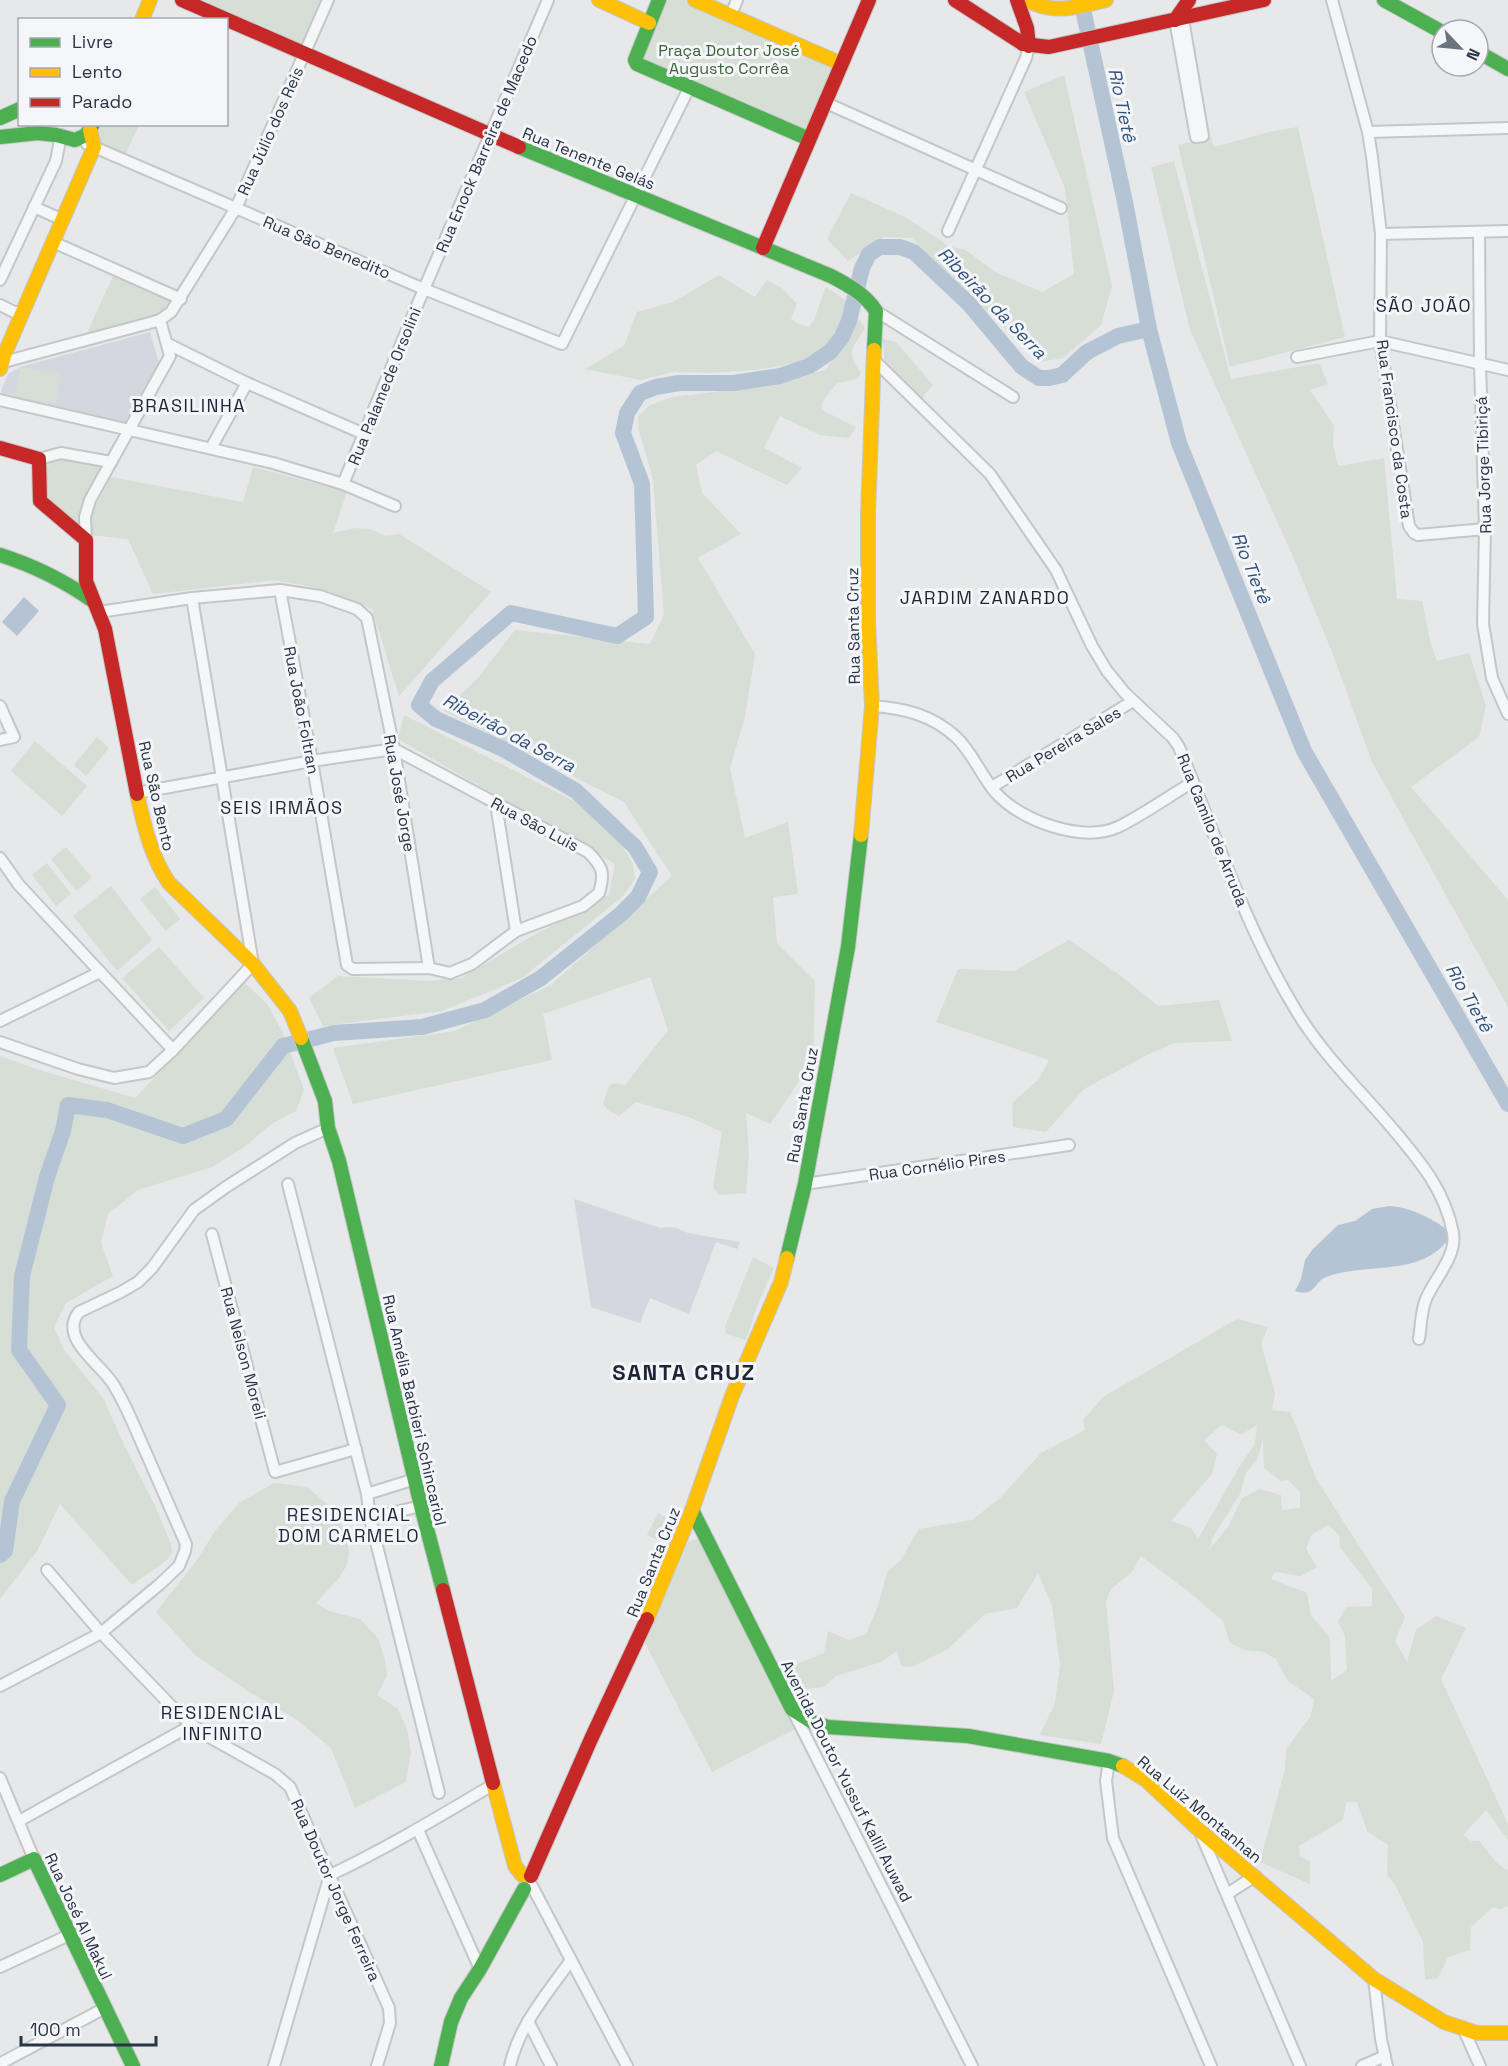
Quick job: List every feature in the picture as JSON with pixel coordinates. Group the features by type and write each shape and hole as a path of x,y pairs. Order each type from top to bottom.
{"street":[{"path":"143,18 150,0"},
{"name":"Rua Tenente Gelás","path":"182,0 223,18"},
{"name":"Rua Júlio dos Reis","path":"160,320 171,312 181,299 236,208 328,0"},
{"name":"Rua Enock Barreira de Macedo","path":"424,289 548,0"},
{"path":"599,0 649,23"},
{"path":"659,0 635,60 637,64 809,139"},
{"path":"695,0 842,64"},
{"path":"731,15 737,0"},
{"path":"763,248 869,0"},
{"path":"954,0 1029,46 1049,47 1156,25 1217,5 1264,0"},
{"path":"948,231 1026,58 1030,35 1017,0"},
{"path":"1026,0 1039,8 1049,10 1106,0"},
{"path":"1179,19 1203,136 1196,137 1179,19 1189,0"},
{"name":"Rua Francisco da Costa","path":"1332,0 1368,132 1381,234 1380,341 1409,526 1418,535 1485,529"},
{"path":"1384,0 1430,25"},
{"name":"Rua Tenente Gelás","path":"228,20 489,135 847,285 861,294 876,311"},
{"path":"1010,36 1020,34 1027,24"},
{"path":"1490,59 1508,69"},
{"path":"636,196 689,88"},
{"path":"824,102 1061,208"},
{"path":"0,118 18,110"},
{"path":"0,137 55,131 75,140 86,135 92,127"},
{"path":"86,540 87,507 170,356 160,320 1,365 4,353 94,147 92,127"},
{"path":"1368,132 1508,128"},
{"path":"0,280 3,269 56,161 55,131"},
{"name":"Rua São Benedito","path":"75,140 424,289 562,344 636,196"},
{"path":"34,207 63,220"},
{"path":"1381,234 1508,231"},
{"name":"Rua Jorge Tibiriçá","path":"1479,232 1485,529 1484,624 1492,678 1504,695 1508,714"},
{"path":"53,242 181,299"},
{"name":"Rua Palamede Orsolini","path":"343,484 424,289"},
{"path":"0,305 14,312 23,312"},
{"path":"876,311 1013,397"},
{"name":"Rua Santa Cruz","path":"441,2066 451,2022 461,1998 480,1969 527,1882 591,1739 638,1642 692,1510 732,1396 782,1282 805,1184 849,935 863,817 872,706 868,620 868,516 876,311"},
{"path":"1297,357 1380,341 1508,370"},
{"path":"168,344 247,383 364,434"},
{"name":"Rua Camilo de Arruda","path":"874,360 990,474 1056,570 1107,672 1133,701 1173,738 1179,747 1227,871 1297,1012 1335,1063 1428,1172 1441,1195 1453,1235 1453,1244 1449,1257 1425,1301 1419,1339"},
{"path":"211,448 247,383"},
{"path":"0,400 273,463 343,484 395,506"},
{"path":"0,448 39,459 61,453 111,462"},
{"path":"39,459 40,501 86,540"},
{"name":"Rua São Bento","path":"86,540 86,581 112,661 144,825 158,867 169,883 224,939 253,964"},
{"path":"0,555 34,566 76,589 96,607 280,590"},
{"path":"0,563 21,562"},
{"name":"Rua José Jorge","path":"280,590 320,596 357,609 367,618 394,749 429,968"},
{"name":"Rua João Foltran","path":"280,590 345,958 347,965 353,969"},
{"path":"0,1042 78,1069 114,1078 148,1072 173,1050 253,964 192,598"},
{"name":"Rua Pereira Sales","path":"992,787 1133,701"},
{"path":"0,706 14,737 0,740"},
{"path":"872,706 918,713 940,725 968,750 992,787 1008,805 1028,818 1067,829 1088,832 1117,827 1193,782"},
{"path":"137,793 312,761 394,749"},
{"name":"Rua São Luis","path":"353,969 429,968 450,973 472,964 516,931 583,906 599,893 603,872 588,852 394,749"},
{"path":"496,804 516,931"},
{"path":"2,865 173,1050"},
{"name":"Rua Amélia Barbieri Schincariol","path":"253,964 290,1011 297,1024 325,1101 328,1128 339,1161 421,1506 515,1866 527,1882"},
{"path":"0,1021 100,972"},
{"path":"0,1686 101,1633 179,1566 185,1551 186,1544 126,1407 111,1382 81,1346 72,1329 73,1322 79,1312 138,1282 152,1269 194,1210 295,1143 328,1128"},
{"name":"Rua Cornélio Pires","path":"805,1184 1056,1149 1069,1145"},
{"path":"288,1184 356,1449 367,1494 370,1518 438,1793"},
{"name":"Rua Nelson Moreli","path":"212,1234 275,1472 356,1449"},
{"path":"367,1494 415,1479"},
{"path":"370,1518 421,1506"},
{"name":"Avenida Doutor Yussuf Kallil Auwad","path":"692,1510 972,2066"},
{"name":"Rua Doutor Jorge Ferreira","path":"47,1570 101,1633 182,1717 209,1737 275,1774 290,1787 389,2008 390,2023 377,2066"},
{"name":"Rua Luiz Montanhan","path":"792,1709 814,1723 828,1727 968,1736 1109,1761 1135,1772 1374,1980 1444,2022 1477,2033 1508,2033"},
{"path":"19,1821 192,1725"},
{"path":"1109,1761 1106,1781 1113,1838 1211,2066"},
{"name":"Rua José Al Makul","path":"0,1778 34,1860 133,2066"},
{"path":"274,2066 330,1875 418,1830 494,1784"},
{"path":"1198,1829 1300,2066"},
{"path":"418,1830 480,1969"},
{"path":"0,1875 34,1860"},
{"path":"1227,1894 1255,1876"},
{"path":"527,1882 627,2066"},
{"path":"0,1967 69,1935"},
{"path":"510,2066 513,2052 528,2020 571,1960"},
{"path":"1362,2066 1386,2061 1374,1980"},
{"path":"3,2062 105,2008"},
{"path":"528,2020 551,2066"},
{"path":"1463,2028 1480,2066"}],"shaded area":[{"path":"150,332 159,363 125,422 1,391 8,374 20,367"},
{"path":"574,1199 660,1228 674,1227 688,1233 740,1242 737,1249 716,1242 689,1314 650,1298 640,1323 591,1307"}],"green space":[{"path":"203,0 322,0 309,30 310,35 303,47 292,43 289,38"},
{"name":"Praça Doutor José Augusto Corrêa","path":"663,0 692,0 839,64 807,136 637,63"},
{"path":"1064,75 1112,286 1101,325 1063,358 1039,362 912,238 884,237 848,261 827,239 851,193 905,217 950,247 964,249 997,273 1042,292 1074,274 1065,188 1024,92"},
{"path":"97,126 139,126 125,155 99,144 95,131"},
{"path":"1298,127 1345,337 1230,367 1178,145 1211,137 1214,147 1273,131"},
{"path":"1174,161 1231,379 1319,363 1328,384 1310,390 1334,426 1333,444 1338,466 1384,458 1397,599 1422,601 1431,645 1437,661 1469,653 1486,706 1479,737 1411,787 1508,900 1508,1007 1372,762 1332,652 1291,552 1190,330 1151,167"},
{"path":"114,274 173,301 157,314 146,319 86,335"},
{"path":"719,275 755,297 767,280 782,288 797,304 791,319 809,327 814,320 826,287 847,301 838,334 822,350 800,361 754,370 711,373 674,372 641,380 585,369 624,346 637,312 673,302"},
{"path":"855,315 865,328 852,350 853,360 861,373 857,379 837,383 822,402 822,410 856,427 849,438 820,435 780,416 764,448 802,468 787,485 716,451 696,465 702,493 741,534 698,558 755,654 745,717 730,768 745,838 788,822 798,894 773,897 777,943 815,981 813,1061 770,1124 746,1113 749,1152 746,1193 719,1195 713,1187 722,1132 689,1117 636,1102 619,1116 609,1111 603,1104 609,1086 614,1083 625,1085 668,1030 650,977 543,1014 552,1060 353,1104 333,1048 455,1031 551,985 672,876 624,802 444,711 477,679 515,630 650,644 664,615 653,479 639,430 638,416 650,405 673,397 755,387 826,370 848,337"},
{"path":"883,339 896,342 933,385 922,398 884,359"},
{"path":"20,367 61,374 56,404 15,397"},
{"path":"61,458 101,466 79,528 45,499 47,468 54,460"},
{"path":"253,467 347,492 333,533 356,528 370,529 386,536 399,534 491,592 399,696 372,609 318,588 275,580 153,594 128,539 90,535 93,511 111,477 243,502"},
{"path":"404,715 578,803 621,844 632,862 635,879 623,896 522,978 442,1011 323,1026 309,998 338,976 429,981 461,978 609,895 615,864 398,739"},
{"path":"97,737 109,748 86,776 74,765"},
{"path":"35,741 87,786 62,816 11,771"},
{"path":"66,847 92,878 76,891 51,859"},
{"path":"47,863 71,894 56,906 32,875"},
{"path":"111,886 152,940 117,971 73,916"},
{"path":"155,887 180,919 166,931 140,899"},
{"path":"1069,940 1121,976 1158,1006 1219,1000 1232,1041 1174,1043 1084,1089 1046,1132 1013,1127 1012,1103 1039,1079 1049,1060 936,1022 958,969 1014,971"},
{"path":"159,947 204,998 169,1031 122,978"},
{"path":"245,983 267,1004 285,1037 304,1090 296,1111 273,1123 243,1148 212,1167 138,1190 108,1214 101,1243 113,1276 66,1303 54,1327 64,1350 103,1398 155,1506 171,1544 172,1553 167,1560 132,1585 60,1504 37,1551 0,1599 0,1056 135,1098"},
{"path":"753,1257 774,1268 758,1303 746,1340 726,1334 725,1327"},
{"path":"1237,1319 1268,1327 1261,1343 1275,1394 1272,1410 1290,1412 1318,1482 1405,1617 1395,1641 1407,1662 1416,1630 1436,1616 1466,1628 1441,1679 1508,1824 1508,1840 1486,1810 1463,1835 1471,1841 1479,1841 1497,1863 1508,1871 1508,1906 1500,1909 1493,1907 1471,1927 1470,1950 1448,1957 1438,1978 1425,1980 1423,1942 1395,1885 1387,1875 1388,1845 1367,1831 1357,1802 1346,1802 1343,1820 1299,1846 1300,1857 1310,1861 1310,1884 1260,1862 1285,1769 1286,1749 1311,1716 1314,1699 1288,1681 1276,1659 1264,1652 1245,1650 1230,1643 1223,1621 1141,1556 1132,1572 1111,1589 1106,1601 1114,1691 1101,1744 1040,1735 1055,1703 1060,1665 1052,1606 1038,1573 1017,1608 985,1614 948,1649 912,1667 901,1666 897,1651 881,1662 836,1676 824,1687 797,1690 787,1668 824,1653 828,1631 849,1640 866,1634 878,1606 887,1572 900,1561 919,1529 972,1520 1000,1498 1041,1453 1085,1430 1083,1420 1103,1397","holes":["1222,1425 1241,1435 1257,1425 1255,1444 1198,1539 1191,1528 1171,1521 1212,1474 1217,1454 1204,1440","1263,1439 1264,1468 1281,1481 1288,1480 1300,1492 1300,1508 1282,1510 1281,1495 1259,1489 1242,1498 1228,1527 1209,1550 1213,1537 1240,1494 1246,1473 1257,1459","1328,1525 1339,1535 1340,1547 1372,1589 1372,1606 1346,1607 1338,1622 1345,1636 1347,1670 1331,1681 1330,1638 1311,1615 1307,1593 1271,1579 1275,1572 1300,1576 1317,1567 1306,1549 1312,1534"]},
{"path":"274,1483 307,1487 334,1510 344,1529 349,1550 347,1565 339,1578 316,1603 329,1611 360,1619 378,1638 387,1676 377,1695 398,1709 407,1729 411,1752 406,1782 355,1808 331,1748 296,1719 249,1692 195,1655 156,1612 197,1560 215,1531 239,1503"},
{"path":"658,1513 678,1523 667,1544 647,1535"},
{"path":"697,1539 703,1544 797,1728 712,1772 645,1643 688,1542"}],"water":[{"path":"24,597 39,611 17,636 2,622"},
{"path":"1389,1206 1419,1213 1433,1220 1446,1229 1447,1241 1436,1252 1408,1264 1344,1272 1324,1278 1311,1291 1302,1293 1295,1291 1301,1279 1305,1260 1338,1225 1355,1221 1372,1209"}],"waterway":[{"name":"Rio Tietê","path":"1081,0 1125,202 1149,329 1179,443 1304,751 1508,1104"},
{"name":"Ribeirão da Serra","path":"0,1555 5,1551 12,1501 58,1405 19,1350 22,1276 47,1177 63,1131 68,1105 107,1110 183,1136 226,1119 283,1046 334,1033 422,1027 485,1010 541,978 621,914 638,897 650,872 635,847 576,791 503,749 436,719 419,705 432,681 511,613 617,636 646,617 642,484 623,433 627,413 640,393 656,387 679,383 734,383 780,376 809,366 830,352 842,337 849,321 862,268 869,254 880,247 900,247 914,252 970,305 1022,367 1039,378 1062,375 1087,352 1118,336 1149,329"}],"traffic: fast":[{"path":"659,0 635,60 637,64 809,139"},
{"path":"1384,0 1430,25"},
{"path":"1490,59 1508,69"},
{"path":"0,118 18,110"},
{"path":"0,137 38,133 75,140 86,135 92,126"},
{"path":"519,147 844,283 861,295 876,311 874,350"},
{"path":"0,555 48,574 93,601"},
{"path":"787,1258 805,1184 848,947 861,835"},
{"path":"301,1038 325,1101 328,1128 339,1161 443,1590"},
{"path":"692,1510 792,1709 814,1723 828,1727 968,1736 1109,1761 1123,1766"},
{"path":"0,1875 34,1859 133,2066"},
{"path":"441,2066 451,2022 461,1998 480,1969 524,1889"}],"traffic: slow":[{"path":"143,18 150,0"},
{"path":"599,0 649,23"},
{"path":"695,0 842,64"},
{"path":"1027,0 1037,5 1056,8 1076,7 1106,0"},
{"path":"0,369 94,147 90,130"},
{"path":"861,835 872,706 868,620 868,516 874,350"},
{"path":"137,794 153,852 169,883 253,964 290,1011 301,1038"},
{"path":"647,1619 692,1510 732,1396 781,1282 787,1258"},
{"path":"1123,1766 1146,1780 1198,1829 1374,1979 1444,2022 1477,2033 1508,2033"},
{"path":"493,1783 515,1866 522,1875"}],"traffic: jam":[{"path":"182,0 223,18"},
{"path":"763,248 869,0"},
{"path":"955,0 1023,44 1049,47 1264,0"},
{"path":"1017,0 1027,28 1029,46"},
{"path":"1175,20 1189,0"},
{"path":"228,20 519,147"},
{"path":"0,448 39,459 40,501 86,540 86,581 105,629 137,794"},
{"path":"443,1590 493,1783"},
{"path":"531,1876 647,1619"}],"district":[{"name":"SÃO JOÃO","path":"1424,306"},
{"name":"BRASILINHA","path":"189,406"},
{"name":"JARDIM ZANARDO","path":"985,598"},
{"name":"SEIS IRMÃOS","path":"282,808"},
{"name":"SANTA CRUZ","path":"684,1372"},
{"name":"RESIDENCIAL DOM CARMELO","path":"349,1525"},
{"name":"RESIDENCIAL INFINITO","path":"223,1723"}]}
